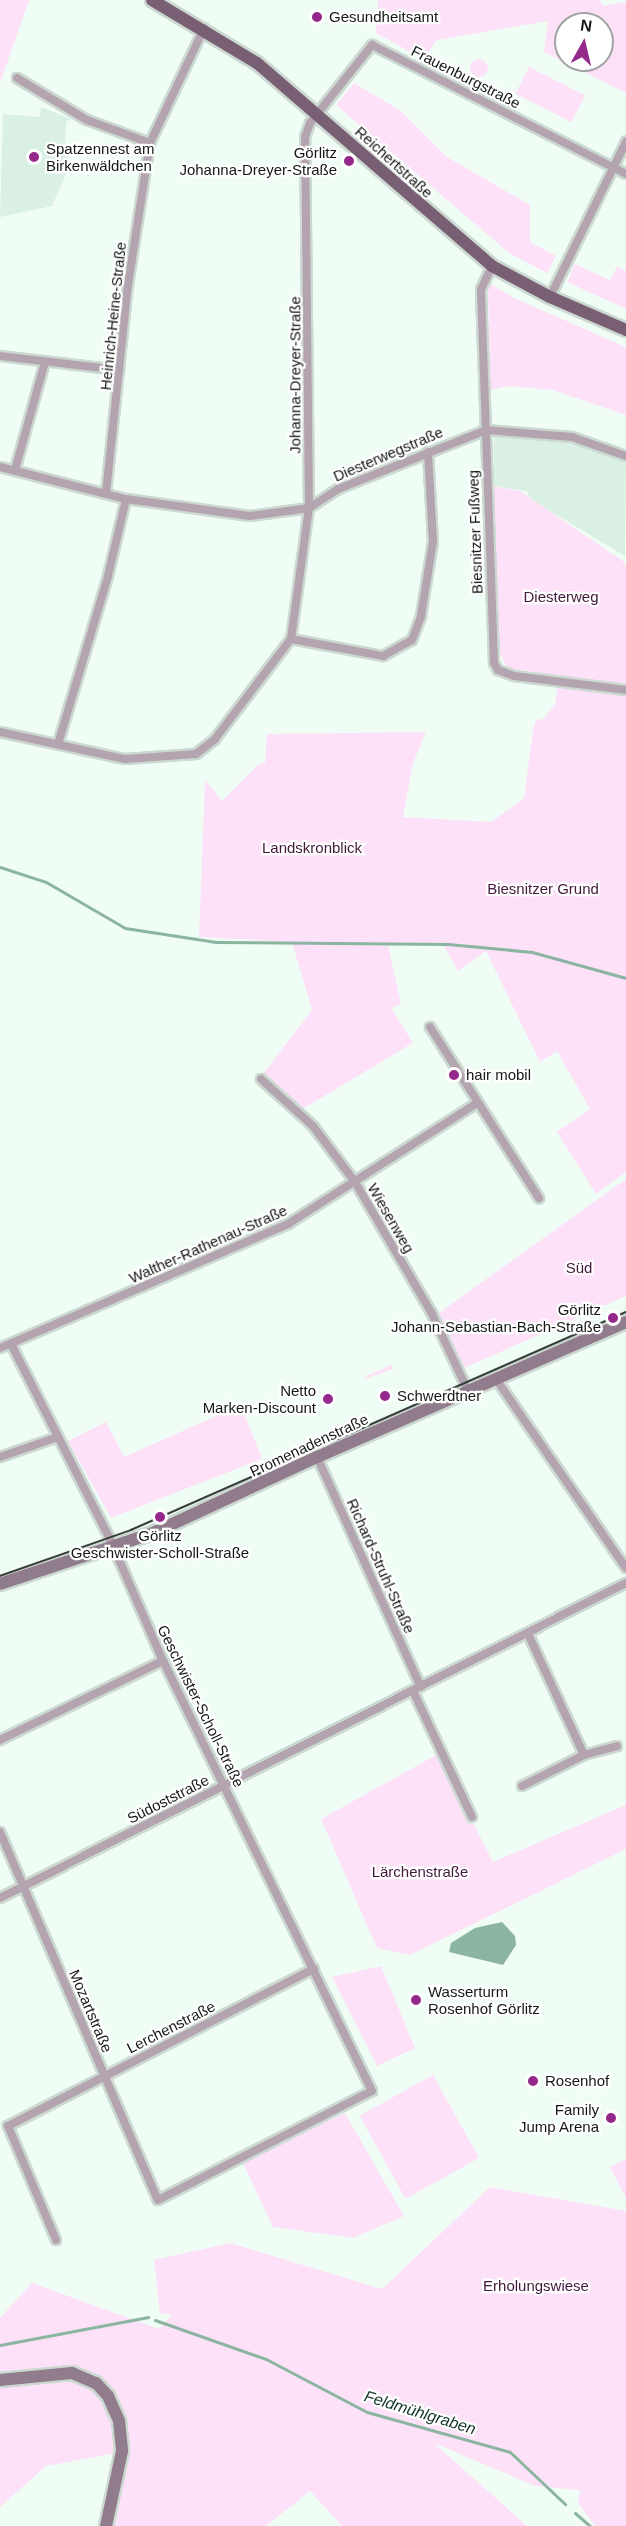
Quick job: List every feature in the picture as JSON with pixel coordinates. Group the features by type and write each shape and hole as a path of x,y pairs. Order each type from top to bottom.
{"main road":[{"name":"Reichertstraße","path":"152,0 204,28 257,63 492,266 550,297 626,330"},
{"name":"Promenadenstraße","path":"0,1584 113,1550 317,1457 626,1322"},
{"path":"0,2380 72,2373 96,2383 108,2397 119,2421 122,2451 106,2526"}],"street":[{"name":"Heinrich-Heine-Straße","path":"106,493 128,285 150,143 204,28"},
{"name":"Frauenburgstraße","path":"317,114 372,45 626,174"},
{"path":"17,78 87,120 150,143"},
{"name":"Johanna-Dreyer-Straße","path":"291,639 309,508 305,137 317,114"},
{"path":"550,297 626,142"},
{"name":"Biesnitzer Fußweg","path":"492,266 481,290 494,663 498,669 514,676 626,690"},
{"path":"0,356 119,370"},
{"path":"15,471 45,362"},
{"name":"Diesterwegstraße","path":"0,467 126,500 250,516 309,508 338,489 486,430 572,436 626,456"},
{"path":"0,732 125,759 196,754 214,739 291,639 383,657 412,640 421,616 433,542 428,452"},
{"path":"58,744 108,576 126,500"},
{"path":"430,1027 539,1198"},
{"name":"Wiesenweg","path":"261,1079 313,1126 354,1182 432,1314 468,1391"},
{"name":"Walther-Rathenau-Straße","path":"0,1348 288,1224 477,1103"},
{"name":"Geschwister-Scholl-Straße","path":"11,1344 113,1550 163,1661 370,2080 372,2091 158,2200"},
{"path":"496,1378 626,1568"},
{"path":"0,1457 58,1437"},
{"name":"Richard-Struhl-Straße","path":"317,1457 417,1689"},
{"name":"Südoststraße","path":"0,1898 626,1583"},
{"path":"528,1634 584,1755"},
{"path":"0,1740 163,1661"},
{"path":"417,1689 472,1817"},
{"path":"522,1786 584,1755 618,1746"},
{"name":"Mozartstraße","path":"0,1832 158,2200"},
{"name":"Lerchenstraße","path":"56,2240 8,2126 314,1969"}],"shaded area":[{"name":"Spatzennest am Birkenwäldchen","path":"41,107 71,119 66,122 65,146 68,147 69,167 52,206 0,217 3,114 40,117"},
{"path":"494,434 518,434 567,442 626,461 625,556 530,499 527,491 493,486"},
{"path":"502,1922 515,1936 516,1945 503,1965 449,1952 451,1943 475,1928"}],"green space":[{"path":"0,0 29,0 0,83"},
{"path":"378,0 600,0 603,6 626,2 626,93 584,72 614,72 614,12 554,12 554,57 544,52 548,21 437,40 423,59 376,33"},
{"path":"479,59 485,62 488,68 485,74 479,77 473,74 470,68 473,62"},
{"path":"529,67 585,96 572,122 515,94"},
{"path":"354,83 401,111 447,157 530,205 530,242 556,256 547,273 509,253 336,105"},
{"path":"575,264 610,280 617,267 626,271 626,309 567,282"},
{"path":"488,282 514,298 626,347 626,415 552,390 508,386 490,390"},
{"name":"Diesterweg","path":"493,486 520,491 623,561 626,568 626,686 507,668 498,649"},
{"path":"558,685 626,695 626,1172 596,1194 557,1132 590,1109 557,1051 540,1062 486,951 458,971 442,943 388,945 401,1004 391,1008 413,1043 301,1110 262,1075 312,1010 292,942 199,937 205,780 222,801 259,764 265,763 267,734 426,732 413,763 403,817 491,822 524,798 536,720 543,719 555,704"},
{"name":"Süd","path":"626,1179 626,1296 462,1369 436,1315"},
{"path":"391,1365 393,1369 365,1379 366,1376"},
{"path":"241,1405 262,1459 111,1518 68,1441 106,1422 124,1457"},
{"name":"Lärchenstraße","path":"438,1754 493,1862 626,1805 626,1849 410,1955 377,1948 321,1819"},
{"path":"381,1966 415,2048 377,2066 332,1977"},
{"path":"433,2075 479,2158 406,2199 360,2116"},
{"path":"345,2113 404,2216 353,2238 273,2227 242,2161"},
{"path":"626,2159 626,2198 610,2167"},
{"name":"Erholungswiese","path":"490,2187 626,2211 626,2526 595,2526 578,2503 580,2490 535,2486 434,2443 527,2526 342,2526 310,2491 266,2526 115,2526 129,2454 117,2453 46,2466 0,2507 0,2318 32,2283 159,2329 172,2314 160,2314 154,2260 230,2243 382,2289"}],"waterway":[{"path":"0,867 46,882 125,928 216,942 448,944 532,952 626,978"},
{"name":"Feldmühlgraben","path":"0,2345 148,2317"},
{"name":"Feldmühlgraben","path":"155,2320 266,2359 367,2412 510,2452 565,2504"},
{"name":"Feldmühlgraben","path":"575,2513 590,2526"}],"tram line":[{"path":"0,1576 131,1530 626,1312"}],"place":[{"name":"Gesundheitsamt","path":"317,17"},
{"name":"Spatzennest am Birkenwäldchen","path":"34,157"},
{"name":"Görlitz Johanna-Dreyer-Straße","path":"349,161"},
{"name":"hair mobil","path":"454,1075"},
{"name":"Görlitz Johann-Sebastian-Bach-Straße","path":"613,1318"},
{"name":"Schwerdtner","path":"385,1396"},
{"name":"Netto Marken-Discount","path":"328,1399"},
{"name":"Görlitz Geschwister-Scholl-Straße","path":"160,1517"},
{"name":"Wasserturm Rosenhof Görlitz","path":"416,2000"},
{"name":"Rosenhof","path":"533,2081"},
{"name":"Family Jump Arena","path":"611,2118"}],"park label":[{"name":"Landskronblick","path":"312,848"},
{"name":"Biesnitzer Grund","path":"543,889"}]}
